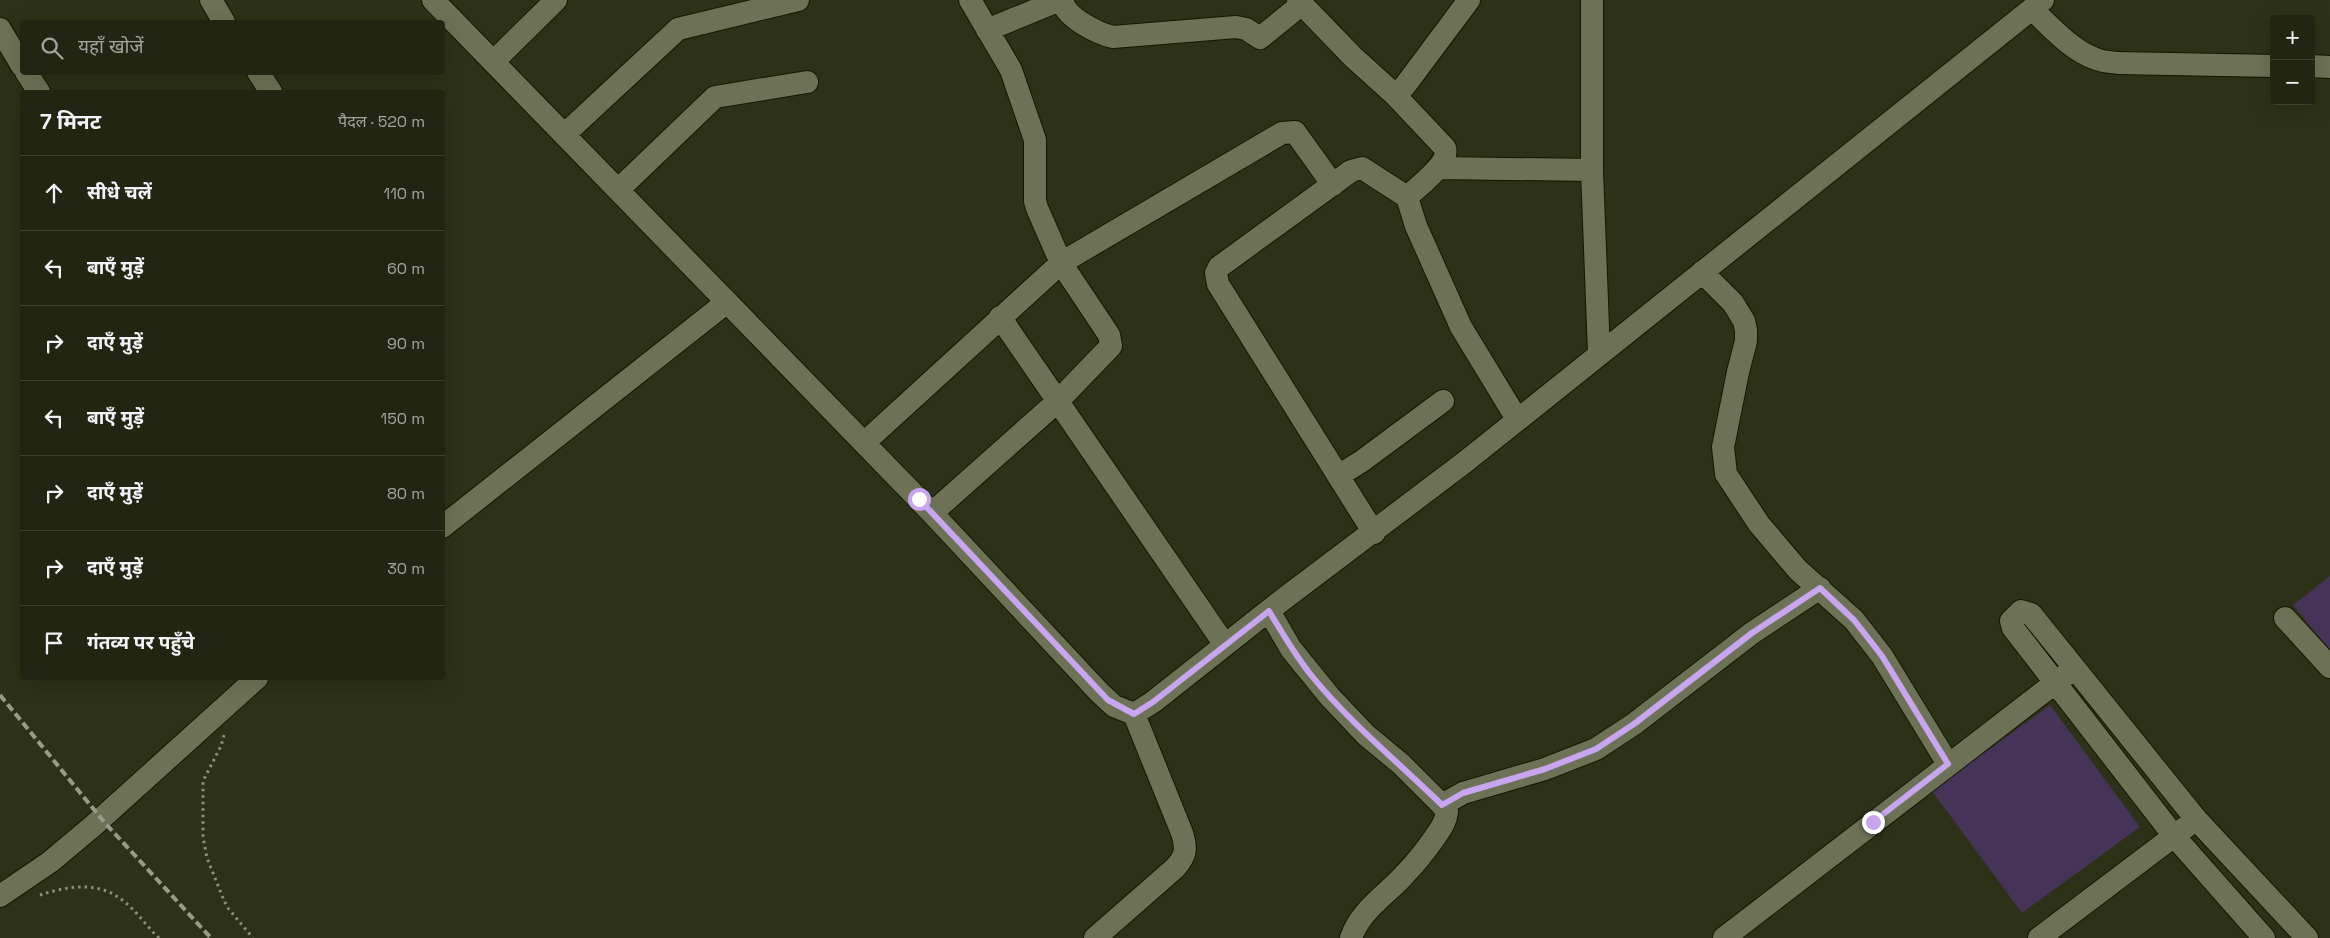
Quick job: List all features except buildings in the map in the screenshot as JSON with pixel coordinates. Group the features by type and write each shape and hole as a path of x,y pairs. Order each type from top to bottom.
{"street":[{"path":"211,0 223,20"},
{"path":"434,0 932,513 1108,700 1134,714 1180,826 1186,844 1185,855 1174,868 1095,938"},
{"path":"494,61 556,0"},
{"path":"565,134 678,29 798,0"},
{"path":"932,513 1058,401 1108,351 1111,340 1061,263 1035,201 1035,140 1011,70 970,0"},
{"path":"988,30 1062,0 1064,8 1082,24 1105,36 1113,37 1236,27 1246,29 1260,38 1300,2 1446,148 1445,158 1438,168 1407,197"},
{"path":"1394,94 1404,87 1469,0"},
{"path":"1592,0 1592,170 1599,354"},
{"path":"1134,714 1153,702 1465,462 2037,4 2073,46 2098,60 2120,63 2270,66"},
{"path":"0,29 20,63"},
{"path":"2315,66 2330,67"},
{"path":"28,75 38,90"},
{"path":"260,75 270,90"},
{"path":"618,190 715,97 807,82"},
{"path":"864,443 1061,263 1286,131 1295,132 1333,185"},
{"path":"1374,532 1215,277 1219,267 1351,171 1361,167 1407,197 1416,226 1461,327 1517,419"},
{"path":"1438,168 1592,170"},
{"path":"1702,272 1733,303 1744,321 1746,330 1746,341 1723,447 1726,474 1759,524 1798,570 1854,620 1882,656 1948,764"},
{"path":"445,525 727,302"},
{"path":"1000,317 1225,645"},
{"path":"1338,476 1443,401"},
{"path":"1442,805 1463,793 1545,769 1596,749 1634,724 1752,633 1820,588"},
{"path":"1269,611 1291,649 1330,697 1366,735 1401,764 1446,809 1447,816 1439,832 1406,874 1379,898 1356,928 1351,938"},
{"path":"2264,938 2174,836 2013,628 2011,621 2021,611 2030,614 2196,819 2307,938"},
{"path":"2285,618 2330,667"},
{"path":"1724,938 2075,668"},
{"path":"0,896 50,862 93,826 255,680"},
{"path":"2039,938 2196,819"}],"path":[{"path":"220,710 224,739 202,785 203,837 207,858 223,898 232,914 253,938"},
{"path":"36,897 72,886 114,894 159,938"}],"shaded area":[{"path":"2330,576 2330,650 2293,605"},
{"path":"2050,705 2140,827 2022,913 1932,791"}],"railway":[{"path":"0,695 105,823 211,938"}],"route":[{"path":"919,499 1114,706 1134,714 1143,709 1269,611 1291,649 1311,676 1366,735 1401,764 1442,805 1463,793 1545,769 1596,749 1634,724 1752,633 1820,588 1854,620 1882,656 1948,764 1873,822"}]}
